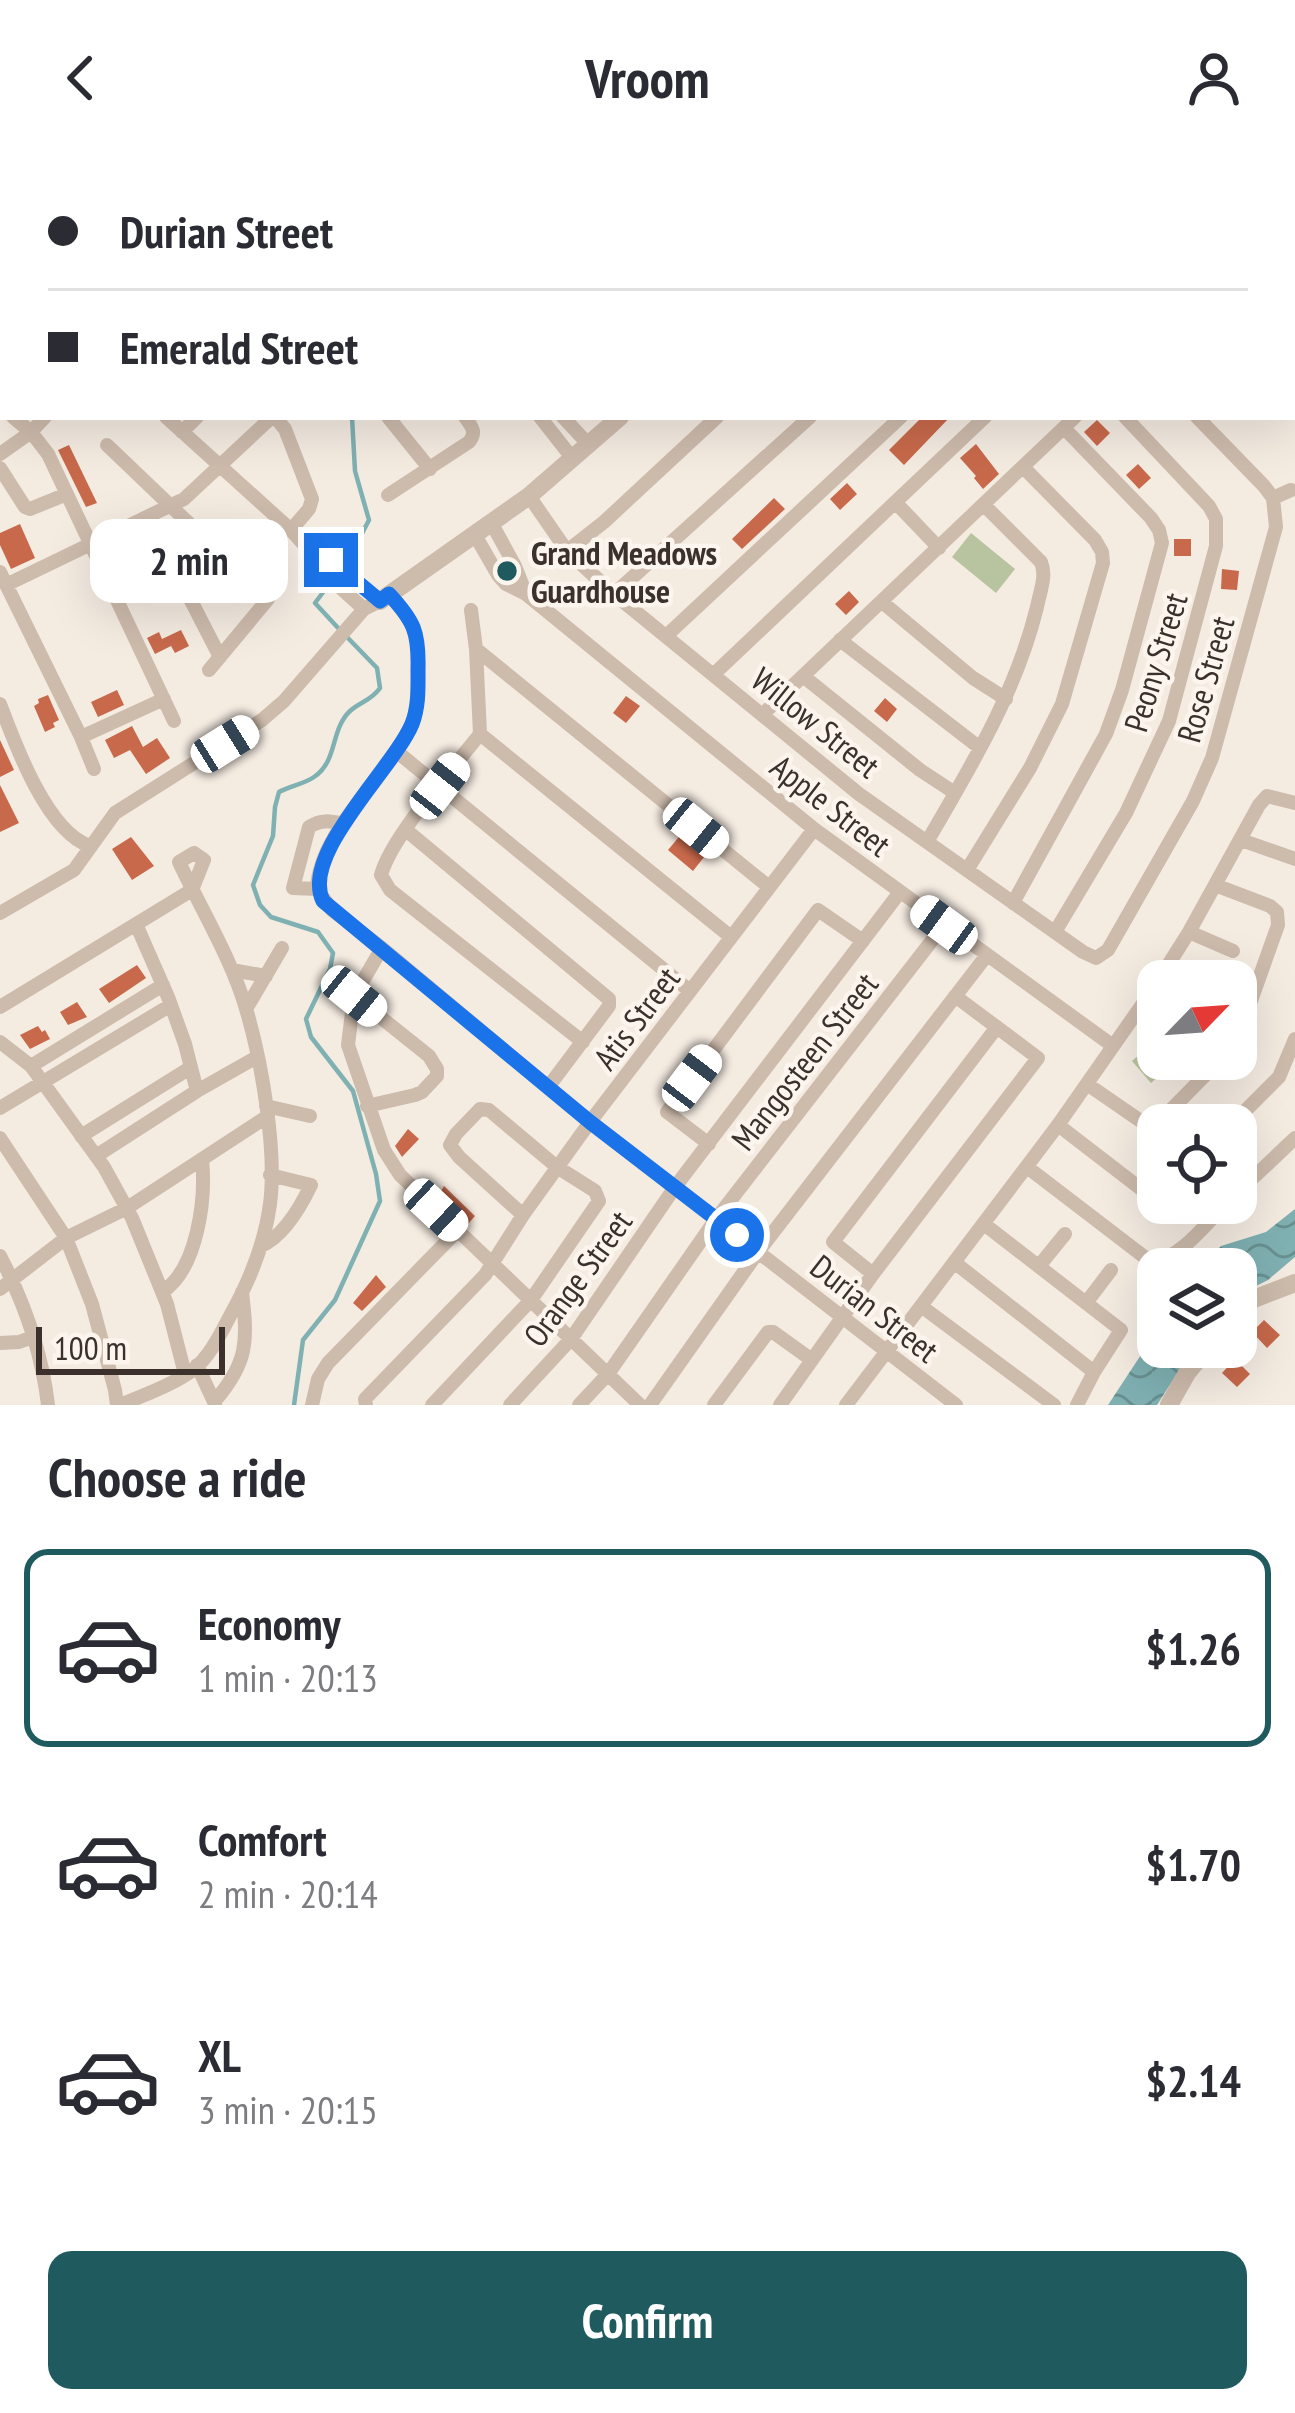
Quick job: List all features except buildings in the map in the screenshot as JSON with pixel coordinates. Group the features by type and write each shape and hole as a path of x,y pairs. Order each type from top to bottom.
{"street":[{"path":"17,420 48,454 174,721"},
{"path":"0,454 42,420"},
{"path":"169,420 316,558 331,560 372,605 413,623 418,645 416,713 396,752 320,866 317,889 293,888 308,827 328,820 344,824"},
{"path":"182,432 194,420"},
{"path":"94,769 4,578 92,544 171,506 271,420"},
{"path":"277,420 285,429 312,499 290,530"},
{"path":"390,420 430,469"},
{"path":"542,420 573,459"},
{"path":"566,420 589,445"},
{"path":"0,913 74,870 115,813 262,721 372,605 529,496 617,420"},
{"path":"568,551 713,420"},
{"path":"614,594 807,420"},
{"path":"666,636 898,420"},
{"path":"714,674 982,420"},
{"name":"Peony Street","path":"1055,932 1126,813 1169,721 1216,546 1216,519 1209,506 1128,420"},
{"path":"1200,420 1273,498 1292,490"},
{"path":"762,715 1070,422 1151,518 1162,543 1106,734 1013,903"},
{"path":"388,495 469,442 474,436 469,423"},
{"path":"107,445 268,599 208,670"},
{"path":"967,870 1030,769 1062,704 1102,563 1095,540 1023,467"},
{"path":"0,468 26,507 35,508 68,494"},
{"name":"Willow Street","path":"529,496 568,551 762,715 859,794 1096,958"},
{"name":"Rose Street","path":"1096,958 1108,950 1155,869 1212,758 1276,527 1273,498"},
{"path":"896,503 939,548"},
{"path":"927,842 1006,699 1033,623 1044,567 984,505"},
{"path":"148,517 220,657"},
{"name":"Apple Street","path":"483,530 498,575 506,584 526,594 814,830 1113,1046"},
{"path":"882,602 973,678 1006,699"},
{"path":"471,610 480,734 406,830 381,875 383,882 583,1042"},
{"path":"840,640 980,748"},
{"path":"476,649 769,887"},
{"path":"803,676 955,794"},
{"path":"81,737 164,699"},
{"path":"0,704 25,764 56,818 70,836 90,846"},
{"path":"480,734 731,937"},
{"path":"396,752 690,991"},
{"path":"1173,960 1258,805 1267,796 1295,802"},
{"path":"406,830 606,994 610,1006 549,1086"},
{"name":"Atis Street","path":"366,1405 365,1399 485,1275 590,1122 814,830"},
{"path":"1240,840 1295,859"},
{"path":"1214,885 1277,912 1278,925 1257,973"},
{"name":"Durian Street","path":"317,889 332,910 590,1122 956,1405"},
{"path":"0,1007 192,890 246,1009 267,1111 271,1201 261,1246 242,1292 217,1340 191,1369 118,1405 92,1304 66,1238 0,1138"},
{"name":"Orange Street","path":"510,1405 572,1339 675,1187 900,892"},
{"path":"709,1144 667,1112 818,910 863,941"},
{"path":"136,924 171,1005 197,1091"},
{"name":"Mangosteen Street","path":"579,1405 608,1374 716,1219 944,925"},
{"path":"1189,932 1233,951"},
{"path":"246,1009 282,948"},
{"path":"382,948 354,996 348,1045 384,1150 400,1175 640,1405"},
{"path":"650,1405 758,1252 987,955"},
{"path":"232,970 266,976"},
{"path":"31,1066 163,985"},
{"path":"354,996 429,1056 436,1070 422,1091 367,1106"},
{"path":"780,1405 873,1274 1039,1058 955,996"},
{"path":"0,1108 171,1005"},
{"path":"871,1405 850,1399 1027,1167 1137,1013"},
{"path":"873,1274 832,1243 997,1027"},
{"path":"1254,1104 1279,1077 1295,1040"},
{"path":"0,1042 31,1066 127,1208 191,1369 215,1403 237,1375 247,1329 242,1292"},
{"path":"96,1156 256,1057"},
{"path":"81,1136 190,1068"},
{"path":"1087,1084 1152,1125 1200,1080"},
{"path":"433,1405 531,1300 599,1196 485,1108 455,1134 453,1151 523,1215"},
{"path":"6,1285 66,1238 127,1208 267,1111 310,1116"},
{"path":"1058,1125 1137,1182"},
{"path":"1257,1174 1295,1138"},
{"path":"162,1292 185,1263 199,1224 205,1184 202,1159"},
{"path":"1027,1167 1151,1262 1172,1256 1205,1224"},
{"path":"261,1246 274,1240 311,1185 270,1174"},
{"path":"984,1224 1121,1330 1077,1405"},
{"path":"312,1405 318,1379 328,1363 458,1230"},
{"path":"1039,1266 1065,1234"},
{"path":"0,1256 6,1285 33,1337 48,1405"},
{"path":"954,1262 1094,1372"},
{"path":"1086,1303 1111,1270"},
{"path":"1257,1298 1295,1282"},
{"path":"920,1306 1054,1405"},
{"path":"714,1405 768,1332 812,1360"},
{"path":"0,1343 33,1337"},
{"path":"1168,1405 1191,1368"}],"green space":[{"path":"971,533 1015,569 996,593 952,557"}],"water":[{"path":"1295,1209 1295,1257 1257,1286 1257,1248 1219,1248 1266,1232"},
{"path":"1137,1361 1137,1368 1181,1368 1157,1405 1108,1405"}],"waterway":[{"path":"339,629 315,603 351,555 369,520 355,471 352,420"},
{"path":"294,1405 303,1340 335,1300 380,1201 353,1091 311,1037 306,1019 333,953 318,932 271,917 260,905 253,885 273,836 279,792 322,770 344,719 380,688 377,668 347,637"}],"place":[{"name":"Grand Meadows Guardhouse","path":"507,571"}],"route":[{"path":"331,560 380,601 389,594 406,611 417,633 418,698 411,727 320,866 317,889 323,901 590,1122 737,1235"}]}
